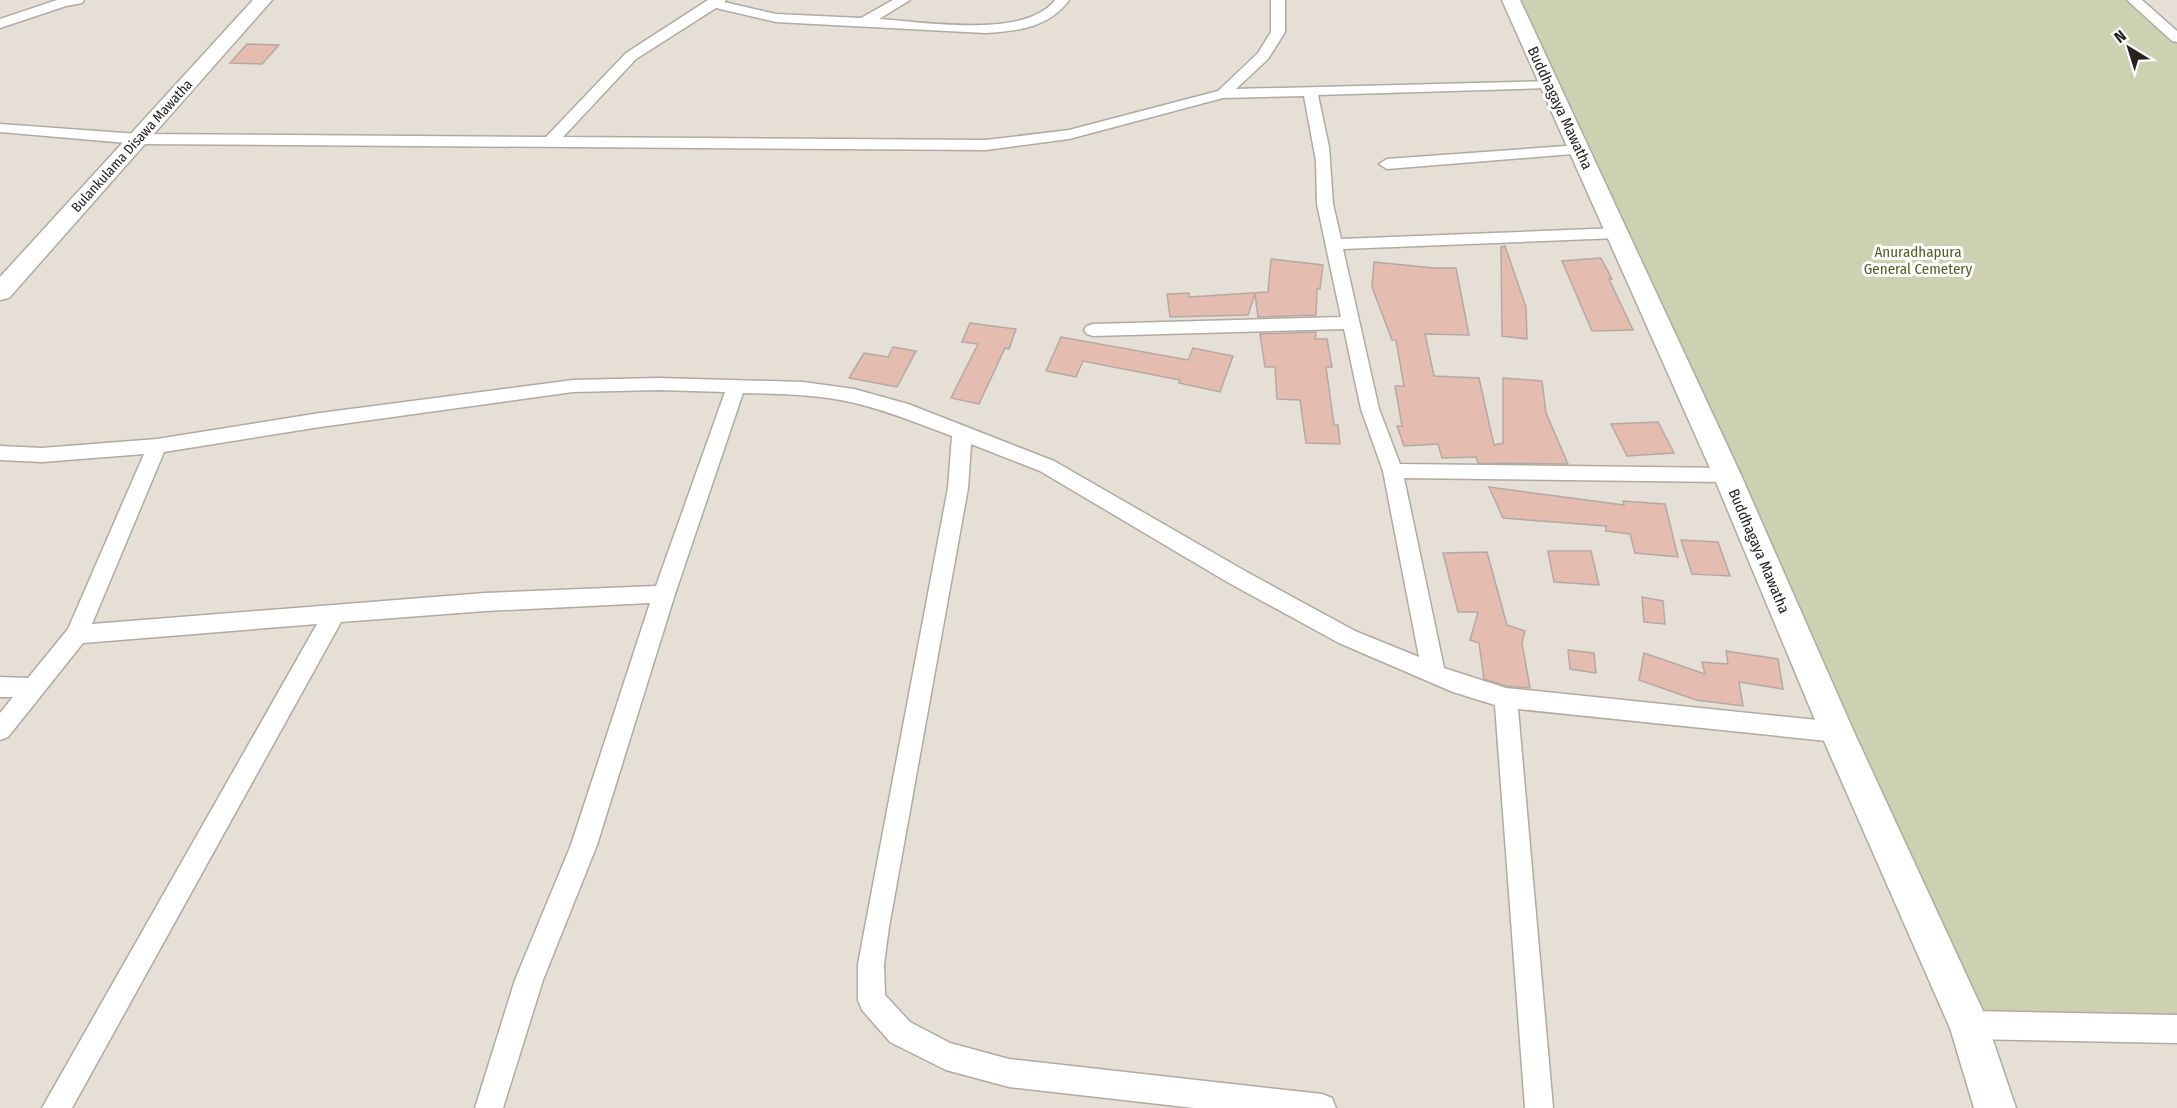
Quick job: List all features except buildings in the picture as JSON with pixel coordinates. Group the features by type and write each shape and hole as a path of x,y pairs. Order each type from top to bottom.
{"main road":[{"name":"Bulankulama Disawa Mawatha","path":"0,292 263,0"},
{"name":"Buddhagaya Mawatha","path":"1511,0 1618,233 1837,732 1970,1025 1995,1108"}],"street":[{"path":"0,24 76,0"},
{"path":"863,22 903,0"},
{"path":"552,140 631,56 716,2 776,18 985,29 1018,26 1055,12 1062,0"},
{"path":"1223,94 1263,56 1278,32 1278,0"},
{"path":"2134,0 2177,38"},
{"path":"0,128 138,139 552,140 986,146 1069,135 1223,94 1549,84"},
{"path":"1310,90 1323,145 1326,176 1325,204 1370,409 1393,471 1434,674"},
{"path":"1387,164 1580,150"},
{"path":"1334,244 1618,233"},
{"path":"1093,330 1351,323"},
{"path":"0,453 42,454 157,446 320,420 573,386 659,384 803,388 854,396 901,409 1047,466 1237,577 1347,637 1461,685 1506,698 1837,732"},
{"path":"489,1108 529,980 584,845 664,594 736,387"},
{"path":"962,432 958,488 876,927 871,964 872,1000 900,1032 946,1056 1009,1073 1322,1108"},
{"path":"0,730 77,634 157,446"},
{"path":"1393,471 1726,475"},
{"path":"77,634 485,602 664,594"},
{"path":"56,1108 333,614"},
{"path":"0,687 33,688"},
{"path":"1506,698 1539,1108"},
{"path":"1970,1025 2177,1029"}],"green space":[{"name":"Anuradhapura General Cemetery","path":"1512,0 2138,0 2177,34 2177,1029 1969,1025"}]}
